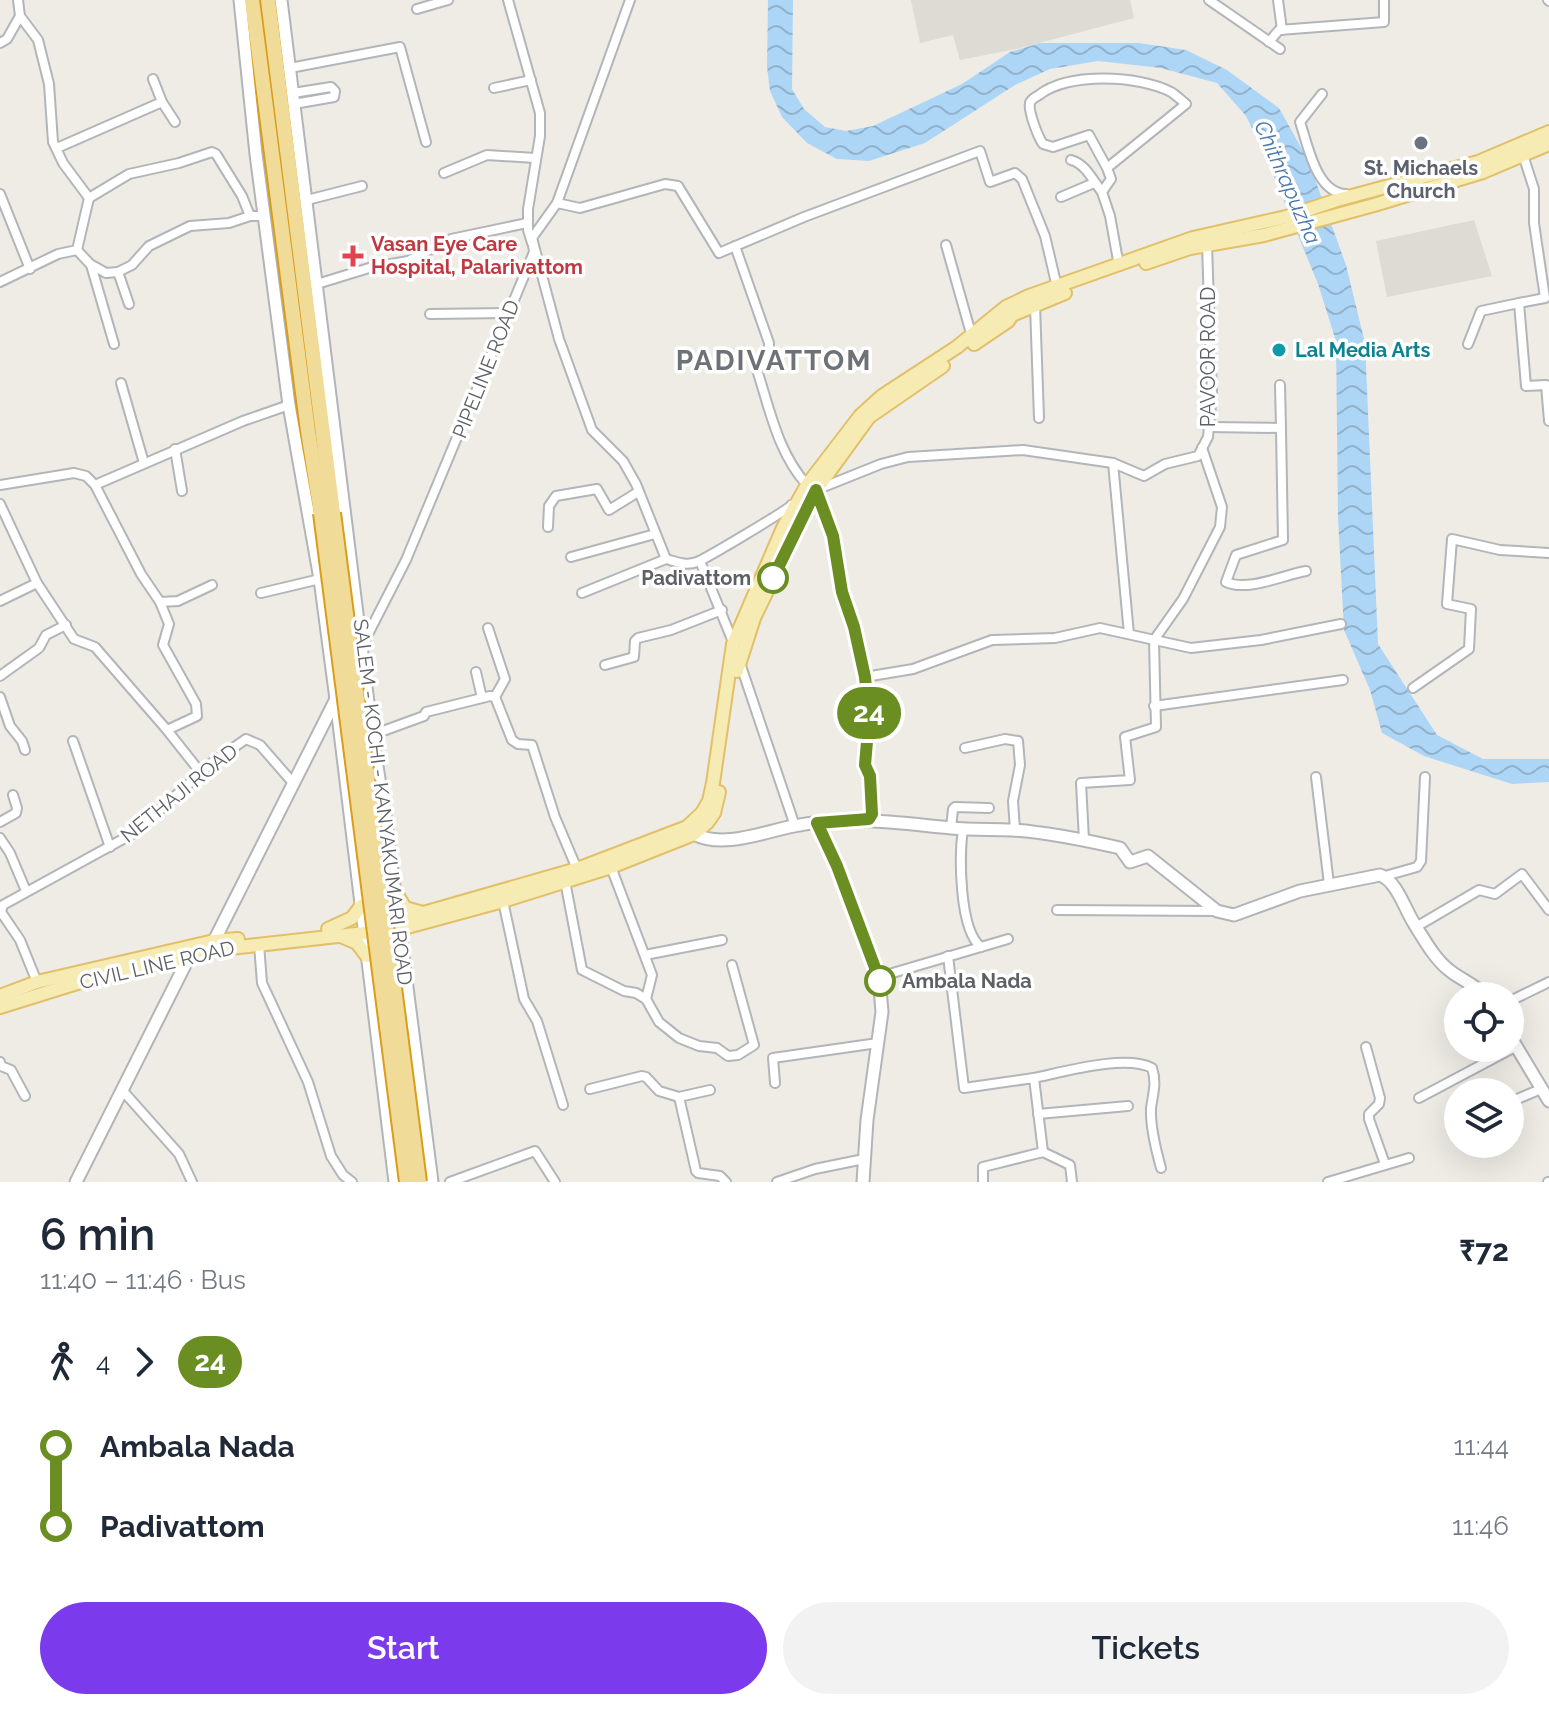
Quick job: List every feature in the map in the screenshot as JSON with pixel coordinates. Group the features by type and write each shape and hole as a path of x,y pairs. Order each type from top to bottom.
{"highway":[{"name":"SALEM - KOCHI - KANYAKUMARI ROAD","path":"252,0 262,140 301,434 327,513 419,1182"},
{"name":"SALEM - KOCHI - KANYAKUMARI ROAD","path":"268,0 281,52 330,435 327,513 407,1182"}],"main road":[{"path":"812,487 869,417 1008,321 1012,315 1190,248 1288,223 1337,200 1478,162 1549,132"},
{"path":"399,925 427,914 585,869 687,827 702,813 709,801 713,783 735,660 754,618 783,528 860,416 882,396 972,337 1006,307 1193,238 1342,214 1483,172 1549,144"},
{"path":"399,925 503,901 565,881 585,869 611,867 694,834 707,823 716,807 735,660 733,644 768,575"},
{"path":"395,891 405,908 427,914"},
{"path":"332,932 352,918 361,906"},
{"name":"CIVIL LINE ROAD","path":"0,996 37,982 214,941 364,929"},
{"path":"332,932 357,943 367,956"},
{"name":"CIVIL LINE ROAD","path":"0,1007 74,984 190,955 332,932"}],"street":[{"path":"18,0 20,16 38,40 51,97 50,130 63,163 89,198"},
{"path":"240,0 262,140 265,216 289,405 301,434"},
{"path":"281,0 281,52 290,68 294,98 317,284 330,435"},
{"path":"417,9 448,0"},
{"path":"508,0 540,113 540,136 527,223 534,252"},
{"path":"534,252 532,238 557,203 630,0"},
{"path":"1209,0 1280,49"},
{"path":"1278,0 1282,30"},
{"path":"1269,42 1282,30 1384,22 1384,0"},
{"path":"0,43 7,39 20,16"},
{"path":"290,68 400,47 426,142"},
{"path":"153,79 162,102 175,122"},
{"path":"1102,192 1111,179 1089,135 1053,147 1043,144 1029,105 1031,99 1047,88 1085,79 1108,79 1136,82 1170,92 1186,104 1107,168"},
{"path":"494,88 531,80"},
{"path":"1322,94 1300,122 1316,167 1329,188 1339,194 1360,195"},
{"path":"57,148 162,102"},
{"path":"557,203 580,208 665,184 678,186 719,253 980,151 990,182 1015,173 1022,179 1045,236 1057,287"},
{"path":"77,250 89,198 129,174 212,152 242,196 250,216"},
{"path":"444,173 487,155 535,158"},
{"path":"1468,344 1481,311 1545,298 1534,223 1534,189 1523,155"},
{"path":"1071,160 1078,162 1102,192 1110,216 1119,266"},
{"path":"1061,197 1094,183"},
{"path":"307,200 362,186"},
{"path":"0,194 30,269"},
{"path":"77,250 90,264 106,273 118,272 132,265 149,246 190,226 265,216"},
{"path":"317,284 369,268 408,261 451,239 527,223"},
{"path":"532,238 559,339 592,430 623,461 666,559"},
{"path":"946,245 972,337"},
{"name":"PAVOOR ROAD","path":"812,487 908,457 1023,450 1113,463 1144,476 1165,464 1198,456 1209,427 1212,395 1207,245"},
{"path":"735,246 769,343 769,357 757,370 781,447 794,471 812,487 833,536 842,592 854,627 865,677 869,718 865,765 870,776 872,814 869,819"},
{"path":"0,282 58,254 77,250"},
{"name":"PIPELINE ROAD","path":"362,646 406,560 534,252"},
{"path":"90,264 114,344"},
{"path":"118,272 129,304"},
{"path":"1519,303 1526,386 1546,385 1549,421"},
{"path":"1035,304 1039,418"},
{"path":"430,314 509,313"},
{"path":"121,383 144,463"},
{"path":"1280,385 1283,540 1236,555 1226,580 1232,585 1250,584 1306,571"},
{"path":"95,485 175,449 289,405"},
{"path":"1209,427 1281,428"},
{"name":"SALEM - KOCHI - KANYAKUMARI ROAD","path":"301,434 395,1182"},
{"name":"SALEM - KOCHI - KANYAKUMARI ROAD","path":"330,435 362,646 432,1182"},
{"path":"1084,840 1081,783 1130,780 1125,737 1156,727 1154,640 1183,599 1220,527 1222,507 1202,448"},
{"path":"175,449 182,491"},
{"path":"1113,463 1129,634"},
{"path":"0,485 74,473 86,476 95,485 141,574 160,602 169,624 163,645 196,704 197,716 167,730"},
{"path":"582,593 666,559 683,564 700,561 786,511 812,487"},
{"path":"548,527 549,506 556,496 597,489 606,507 613,510 638,492"},
{"path":"0,504 37,583 74,639 95,647 201,773"},
{"path":"0,526 10,522"},
{"path":"571,557 655,534"},
{"path":"1413,688 1469,649 1471,609 1447,604 1452,539 1500,550 1549,553"},
{"path":"700,561 733,644"},
{"path":"261,593 320,579"},
{"path":"0,601 37,583"},
{"path":"160,602 178,601 212,585"},
{"path":"605,665 634,657 638,638 671,630 722,610"},
{"path":"865,677 913,669 992,640 1055,638 1100,628 1191,648 1214,647 1341,624"},
{"path":"0,676 39,648 46,635 66,625"},
{"path":"488,628 505,679 495,697"},
{"path":"735,660 795,826"},
{"path":"476,672 482,698"},
{"path":"1154,706 1343,680"},
{"path":"0,697 10,726 25,750"},
{"path":"372,735 424,716 426,712 495,697"},
{"path":"495,697 512,740 518,744 532,745 555,817 585,869"},
{"path":"214,941 336,699"},
{"name":"NETHAJI ROAD","path":"37,982 20,940 1,912 3,905 134,833 230,748 246,739 260,745 294,784"},
{"path":"965,748 1005,739 1018,741 1020,765 1013,801 1015,830"},
{"path":"73,741 110,847"},
{"path":"1316,777 1329,884"},
{"path":"1057,910 1217,911 1234,915 1329,884 1385,876 1417,867 1421,861 1425,777"},
{"path":"347,788 374,789 380,782"},
{"path":"0,822 16,813 13,795"},
{"path":"349,805 364,800 383,800"},
{"path":"981,947 970,934 953,809 989,808"},
{"path":"694,834 707,841 759,835 817,823 869,819 1015,830 1084,840 1120,848 1130,862 1148,856 1217,911"},
{"path":"817,823 837,866 879,977 882,1012 863,1182"},
{"path":"0,838 26,891"},
{"path":"611,867 652,975 646,999"},
{"path":"1416,927 1479,890 1495,894 1522,874 1549,910"},
{"path":"1385,876 1443,964 1470,982"},
{"path":"565,881 582,970 646,999 659,1022 679,1038 699,1046 717,1048 728,1056 738,1055 754,1045 732,965"},
{"path":"503,901 524,999 537,1021 563,1105"},
{"path":"879,977 1008,939"},
{"path":"645,955 722,940"},
{"path":"259,945 262,983 308,1082 331,1156 345,1181"},
{"path":"76,1182 190,955"},
{"path":"948,956 964,1088 1068,1070 1131,1063 1152,1068 1156,1092 1151,1107 1152,1119 1161,1168"},
{"path":"1524,994 1549,982"},
{"path":"775,1083 773,1058 878,1043"},
{"path":"1366,1047 1380,1098 1369,1119 1385,1164"},
{"path":"379,1059 390,1063 407,1061 416,1055"},
{"path":"1524,1056 1549,1101"},
{"path":"0,1062 1,1066 11,1070 25,1096"},
{"path":"1419,1098 1479,1062"},
{"path":"590,1089 642,1076 659,1091 679,1097 710,1090"},
{"path":"1034,1078 1043,1152"},
{"path":"1524,1096 1541,1089"},
{"path":"384,1095 393,1090 421,1091"},
{"path":"123,1091 179,1154 192,1182"},
{"path":"679,1097 696,1171 720,1176 726,1182"},
{"path":"1038,1114 1128,1106"},
{"path":"450,1182 535,1151 555,1182"},
{"path":"983,1182 983,1167 1043,1152 1070,1165 1072,1182"},
{"path":"1328,1182 1409,1158"},
{"path":"777,1182 815,1169 864,1159"}],"shaded area":[{"path":"911,0 1130,0 1134,18 1016,49 960,60 953,35 920,43"},
{"path":"1474,220 1492,276 1387,297 1376,241"}],"water":[{"name":"Chithrapuzha","path":"768,0 793,0 792,89 804,109 825,127 846,131 873,126 962,84 1010,52 1040,43 1139,43 1186,50 1227,70 1279,108 1308,160 1346,265 1365,343 1378,644 1437,735 1483,759 1549,759 1549,782 1512,784 1424,756 1382,733 1370,690 1344,630 1338,517 1336,341 1318,284 1265,155 1246,116 1217,83 1161,68 1098,61 1050,69 1015,85 925,143 869,161 837,159 807,143 782,117 770,91 767,67"}],"bus line":[{"name":"24","path":"773,578 816,490 833,536 842,592 854,627 865,677 869,718 865,765 870,776 872,814 869,819 817,823 837,866 880,981"}],"place":[{"name":"St. Michaels Church","path":"1421,143"},
{"name":"Vasan Eye Care Hospital, Palarivattom","path":"353,256"},
{"name":"Lal Media Arts","path":"1279,350"},
{"name":"Padivattom","path":"773,578"},
{"name":"Ambala Nada","path":"880,981"}],"district":[{"name":"PADIVATTOM","path":"774,360"}]}
